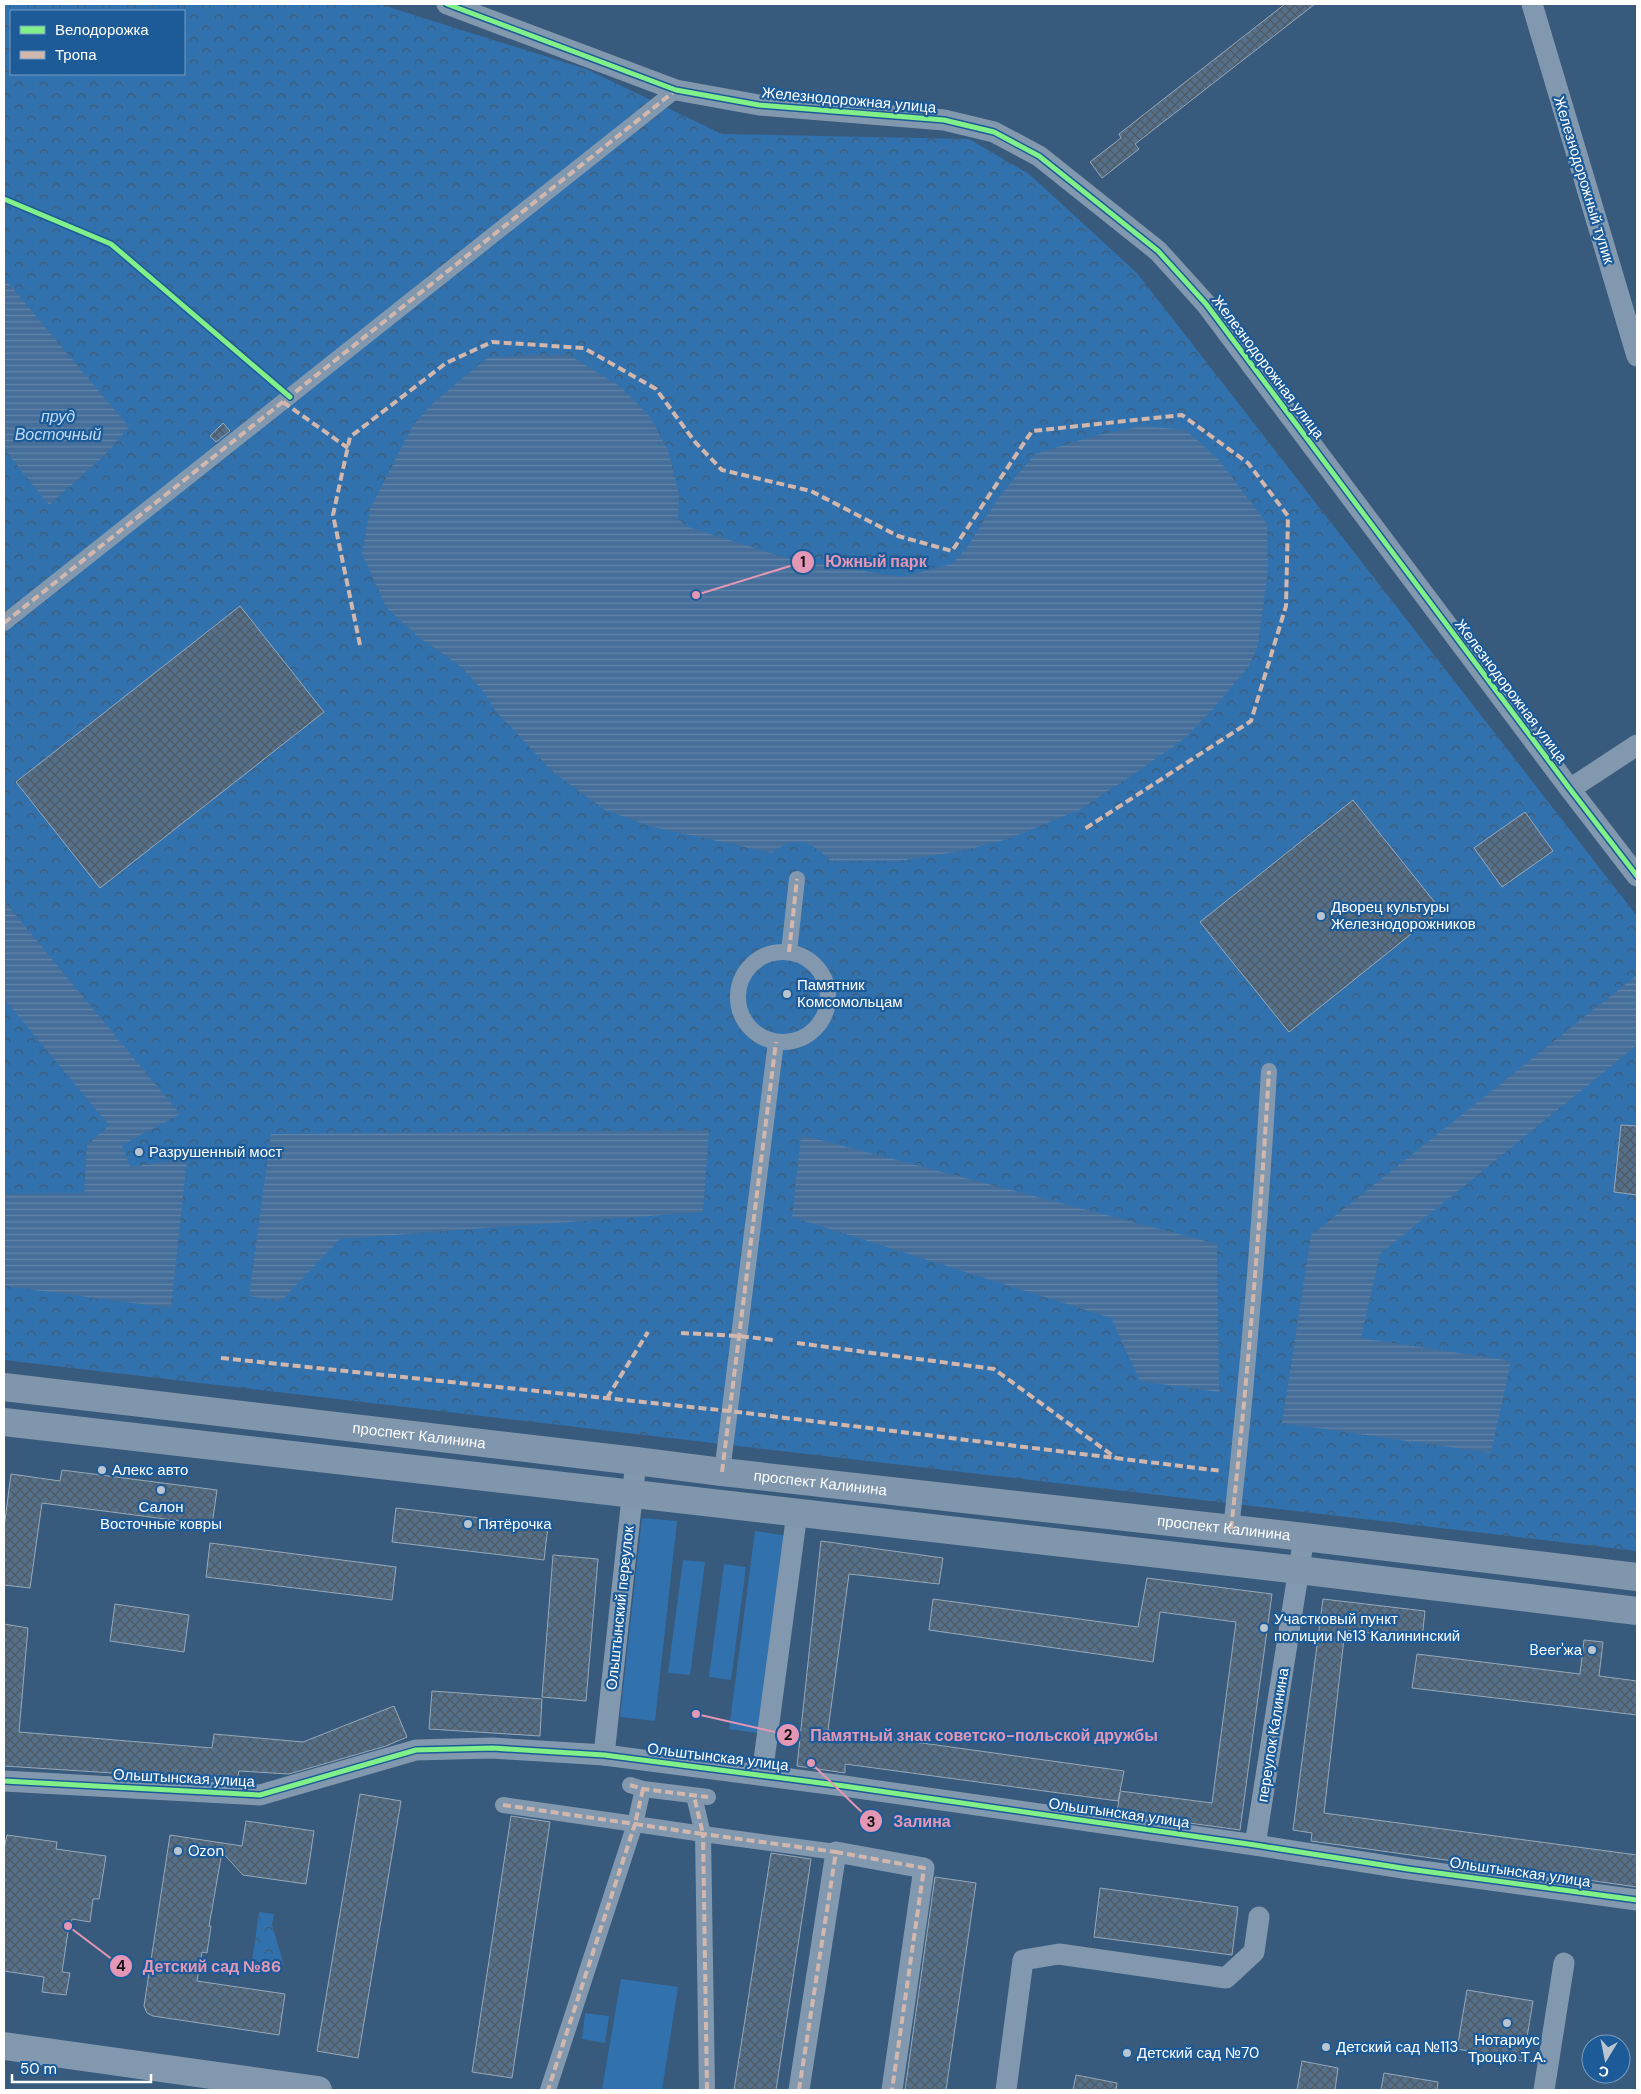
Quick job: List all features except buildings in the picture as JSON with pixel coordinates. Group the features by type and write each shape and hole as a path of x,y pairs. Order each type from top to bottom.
{"main road":[{"name":"проспект Калинина","path":"4,1387 1637,1577"},
{"path":"4,1422 1300,1570 1637,1611"}],"street":[{"name":"Железнодорожная улица","path":"447,4 676,90 759,105 944,120 994,132 1038,156 1158,251 1206,304 1637,876"},
{"name":"Железнодорожный тупик","path":"1532,4 1637,356"},
{"path":"4,623 676,90"},
{"path":"1570,789 1637,745"},
{"path":"789,952 797,879"},
{"path":"776,952 789,952 800,955 819,970 828,991 827,1003 821,1020 810,1033 800,1039 776,1042 764,1038 749,1026 739,1010 737,997 742,978 753,963 763,956 776,952"},
{"path":"722,1472 776,1042"},
{"path":"1231,1529 1242,1441 1260,1226 1269,1071"},
{"name":"Ольштынский переулок","path":"604,1755 636,1461"},
{"path":"762,1775 797,1513"},
{"name":"переулок Калинина","path":"1256,1845 1304,1537"},
{"name":"Ольштынская улица","path":"4,1781 260,1795 416,1750 492,1748 604,1755 762,1775 1256,1845 1408,1870 1637,1900"},
{"path":"548,2090 636,1824 636,1787 701,1796 708,2090"},
{"path":"504,1806 836,1852 924,1868 892,2090"},
{"path":"799,2090 836,1852"},
{"path":"1006,2090 1024,1960 1059,1954 1226,1978 1254,1952 1259,1917"},
{"path":"1544,2090 1564,1963"},
{"path":"4,2046 318,2090"}],"green space":[{"path":"4,4 379,4 586,69 722,134 969,139 1029,174 1137,273 1637,916 1637,1551 4,1360"},
{"path":"642,1518 677,1521 655,1721 620,1717"},
{"path":"755,1531 789,1536 763,1734 729,1729"},
{"path":"683,1560 705,1562 690,1675 668,1673"},
{"path":"724,1564 746,1567 731,1680 709,1677"},
{"path":"259,1912 274,1914 272,1925 284,1965 252,1961"},
{"path":"621,1979 678,1987 662,2090 602,2089"},
{"path":"585,2013 609,2016 605,2043 582,2039"}],"water":[{"name":"пруд Восточный","path":"4,278 129,427 105,455 49,505 4,449"},
{"path":"569,355 621,387 650,417 668,450 679,495 678,519 688,527 790,559 901,577 952,564 968,546 998,498 1035,454 1093,436 1143,426 1186,430 1220,461 1267,524 1268,570 1258,645 1249,666 1213,709 1184,739 1131,776 1079,810 1008,839 962,851 899,861 831,861 817,849 803,842 789,843 772,853 653,827 605,810 553,772 496,711 483,691 460,666 416,635 386,607 362,553 370,509 413,425 433,403 487,358"},
{"path":"4,901 180,1114 122,1145 130,1167 187,1159 171,1308 4,1286 4,1194 84,1193 87,1145 109,1125 4,999"},
{"path":"1637,975 1637,1047 1380,1254 1361,1338 1511,1361 1491,1453 1282,1423 1311,1235"},
{"path":"709,1130 703,1212 340,1239 281,1301 249,1296 271,1134"},
{"path":"801,1135 1217,1244 1219,1392 1140,1381 1111,1318 792,1217"}],"marked path":[{"path":"4,623 676,90"},
{"path":"360,645 333,515 350,437 446,363 492,342 584,348 656,389 695,442 722,470 811,491 898,536 952,551 1032,431 1182,415 1248,463 1288,516 1286,606 1251,721 1083,830"},
{"path":"283,402 348,448"},
{"path":"789,952 797,879"},
{"path":"722,1472 776,1042"},
{"path":"1231,1529 1253,1300 1269,1071"},
{"path":"607,1398 648,1332"},
{"path":"681,1333 773,1340"},
{"path":"797,1343 994,1369 1116,1458"},
{"path":"221,1358 729,1411 1222,1471"},
{"path":"630,1785 643,1789 708,1797"},
{"path":"643,1789 635,1824 703,1834 694,1796"},
{"path":"503,1805 635,1824 548,2090"},
{"path":"707,2090 703,1834 836,1852"},
{"path":"799,2090 836,1852 924,1868 892,2090"}],"cycle path":[{"path":"447,4 676,90 759,105 944,120 994,132 1039,156 1158,251 1206,304 1637,876"},
{"path":"4,199 111,244 290,397"},
{"path":"4,1781 260,1795 416,1750 492,1748 604,1755 844,1786 1408,1869 1637,1900"}],"place":[{"name":"Южный парк","path":"696,595"},
{"name":"Дворец культуры Железнодорожников","path":"1321,916"},
{"name":"Памятник Комсомольцам","path":"787,994"},
{"name":"Разрушенный мост","path":"139,1152"},
{"name":"Алекс авто","path":"102,1470"},
{"name":"Салон Восточные ковры","path":"161,1490"},
{"name":"Пятёрочка","path":"468,1524"},
{"name":"Участковый пункт полиции №13 Калининский","path":"1264,1628"},
{"name":"Beer'жа","path":"1592,1650"},
{"name":"Памятный знак советско-польской дружбы","path":"696,1714"},
{"name":"Залина","path":"811,1763"},
{"name":"Ozon","path":"178,1851"},
{"name":"Детский сад №86","path":"68,1926"},
{"name":"Нотариус Троцко Т.А.","path":"1507,2023"},
{"name":"Детский сад №113","path":"1326,2047"},
{"name":"Детский сад №70","path":"1127,2053"}]}
